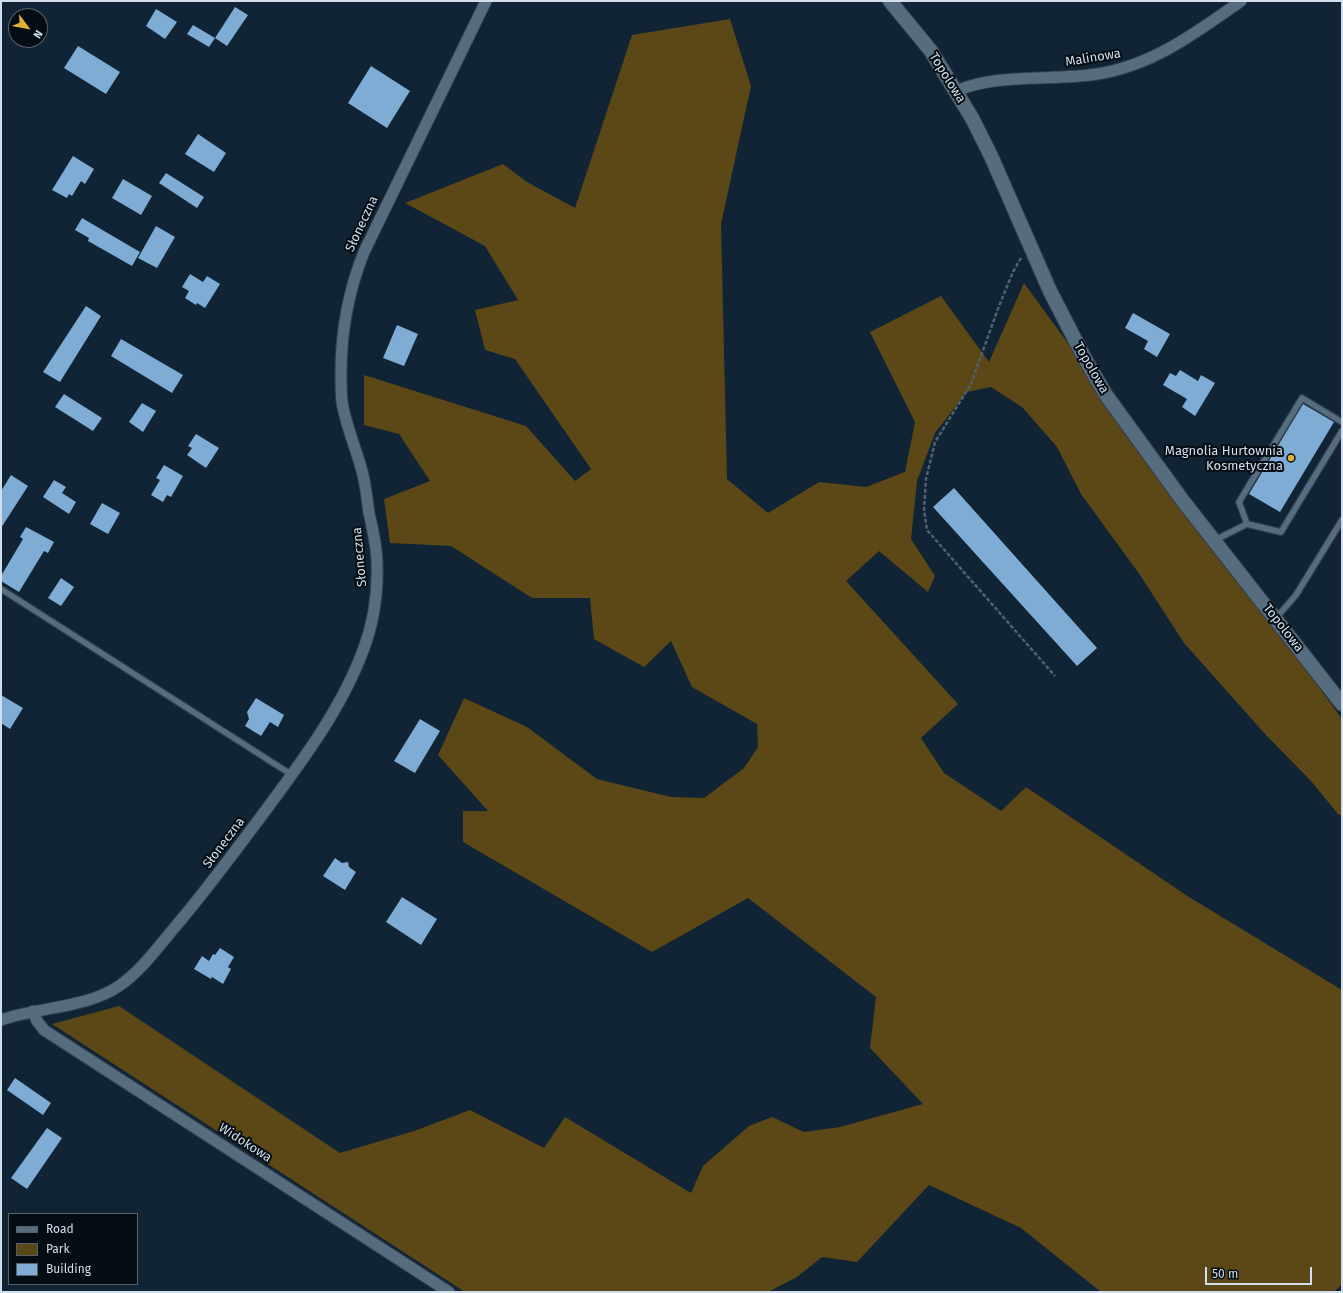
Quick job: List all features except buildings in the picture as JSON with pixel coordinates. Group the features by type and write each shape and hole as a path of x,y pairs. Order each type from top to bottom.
{"street":[{"name":"Słoneczna","path":"1,1020 103,995 120,986 140,968 198,900 304,759 342,697 363,650 373,622 377,592 377,560 374,534 363,474 349,434 342,400 341,356 344,326 353,280 381,214 486,1"},
{"name":"Topolowa","path":"890,1 927,46 972,118 991,156 1032,250 1071,333 1102,388 1157,466 1342,704"},
{"name":"Malinowa","path":"956,91 969,85 985,82 1064,77 1120,70 1170,49 1241,1"},
{"name":"Widokowa","path":"33,1011 37,1021 44,1030 449,1292"}],"lane":[{"path":"1247,524 1240,502 1302,398 1342,422"},
{"path":"1214,540 1247,524 1281,532 1342,431"},
{"path":"1276,618 1296,595 1342,520"},
{"path":"1,589 292,775"}],"path":[{"path":"1032,250 1021,258 1013,272 970,384 935,442 926,479 924,510 927,530 1055,676"}],"green space":[{"path":"730,19 751,86 721,224 727,479 768,513 819,482 866,487 905,472 915,422 870,332 941,296 989,362 1024,283 1342,719 1342,816 1338,814 1311,781 1266,735 1184,643 1140,575 1081,494 1057,447 1022,407 991,387 967,392 935,433 917,481 911,539 935,576 928,592 879,551 846,581 958,704 921,738 944,773 1001,811 1026,787 1189,897 1342,990 1342,1284 1334,1292 1101,1292 1021,1228 929,1185 857,1262 822,1257 797,1277 768,1292 465,1292 52,1024 119,1006 340,1153 414,1131 470,1110 544,1148 565,1117 691,1193 703,1166 749,1126 772,1117 804,1132 840,1127 923,1104 870,1048 876,997 748,898 652,952 463,842 463,811 488,811 438,755 464,698 527,727 597,779 671,797 704,798 744,768 758,747 757,724 692,687 671,641 644,667 594,639 590,598 532,598 451,546 390,543 384,499 430,481 399,434 364,425 364,375 526,426 575,481 591,469 515,359 485,350 475,310 518,300 485,246 405,203 503,164 527,182 575,208 632,35"}],"place":[{"name":"Magnolia Hurtownia Kosmetyczna","path":"1291,458"}]}
